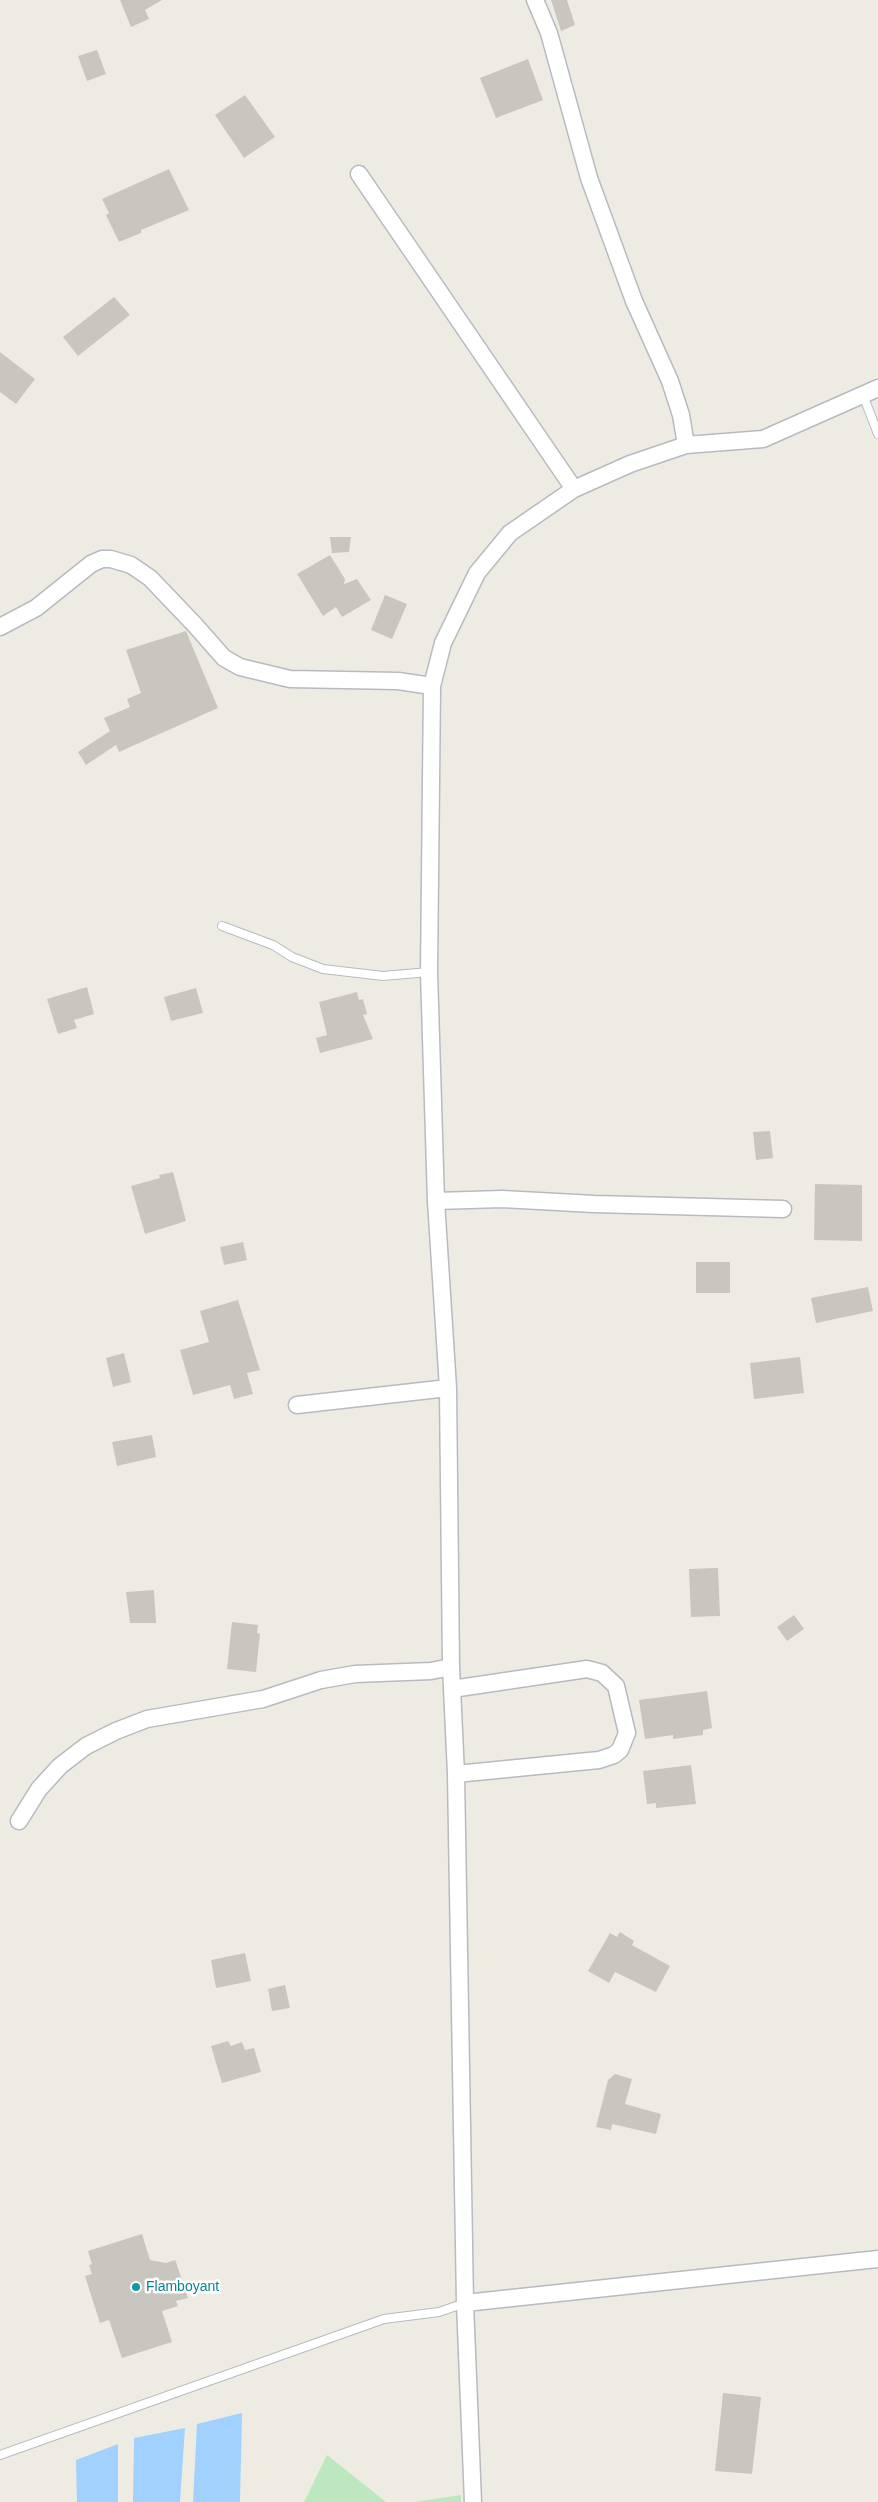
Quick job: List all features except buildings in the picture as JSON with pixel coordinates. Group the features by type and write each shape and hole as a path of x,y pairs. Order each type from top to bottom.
{"street":[{"path":"535,0 549,33 589,178 634,301 670,380 681,415 686,444"},
{"path":"359,174 574,489"},
{"path":"473,2502 465,2303 456,1774 451,1667 448,1388 436,1201 429,972 432,686 443,643 477,573 510,533 574,489 630,464 686,444 763,438 878,388"},
{"path":"0,627 36,608 91,564 102,559 112,559 131,565 150,578 224,658 240,667 290,679 398,681 432,686"},
{"path":"436,1201 502,1199 594,1204 783,1209"},
{"path":"297,1405 448,1388"},
{"path":"19,1821 39,1789 60,1766 86,1746 116,1731 147,1720 263,1699 321,1680 355,1674 431,1671 451,1667"},
{"path":"452,1689 587,1669 602,1673 616,1686 627,1733 620,1750 614,1755 599,1760 456,1774"},
{"path":"465,2303 878,2259"}],"lane":[{"path":"863,395 878,434"},
{"path":"222,926 273,945 292,957 323,969 383,976 429,972"},
{"path":"0,2455 384,2318 440,2312 465,2303"}],"green space":[{"path":"327,2455 386,2502 304,2502"},
{"path":"461,2495 461,2502 415,2502"}],"water":[{"path":"242,2413 240,2502 193,2502 197,2424"},
{"path":"185,2428 180,2502 133,2502 134,2438"},
{"path":"118,2444 118,2502 77,2502 76,2460"}],"place":[{"name":"Flamboyant","path":"136,2287"}]}
